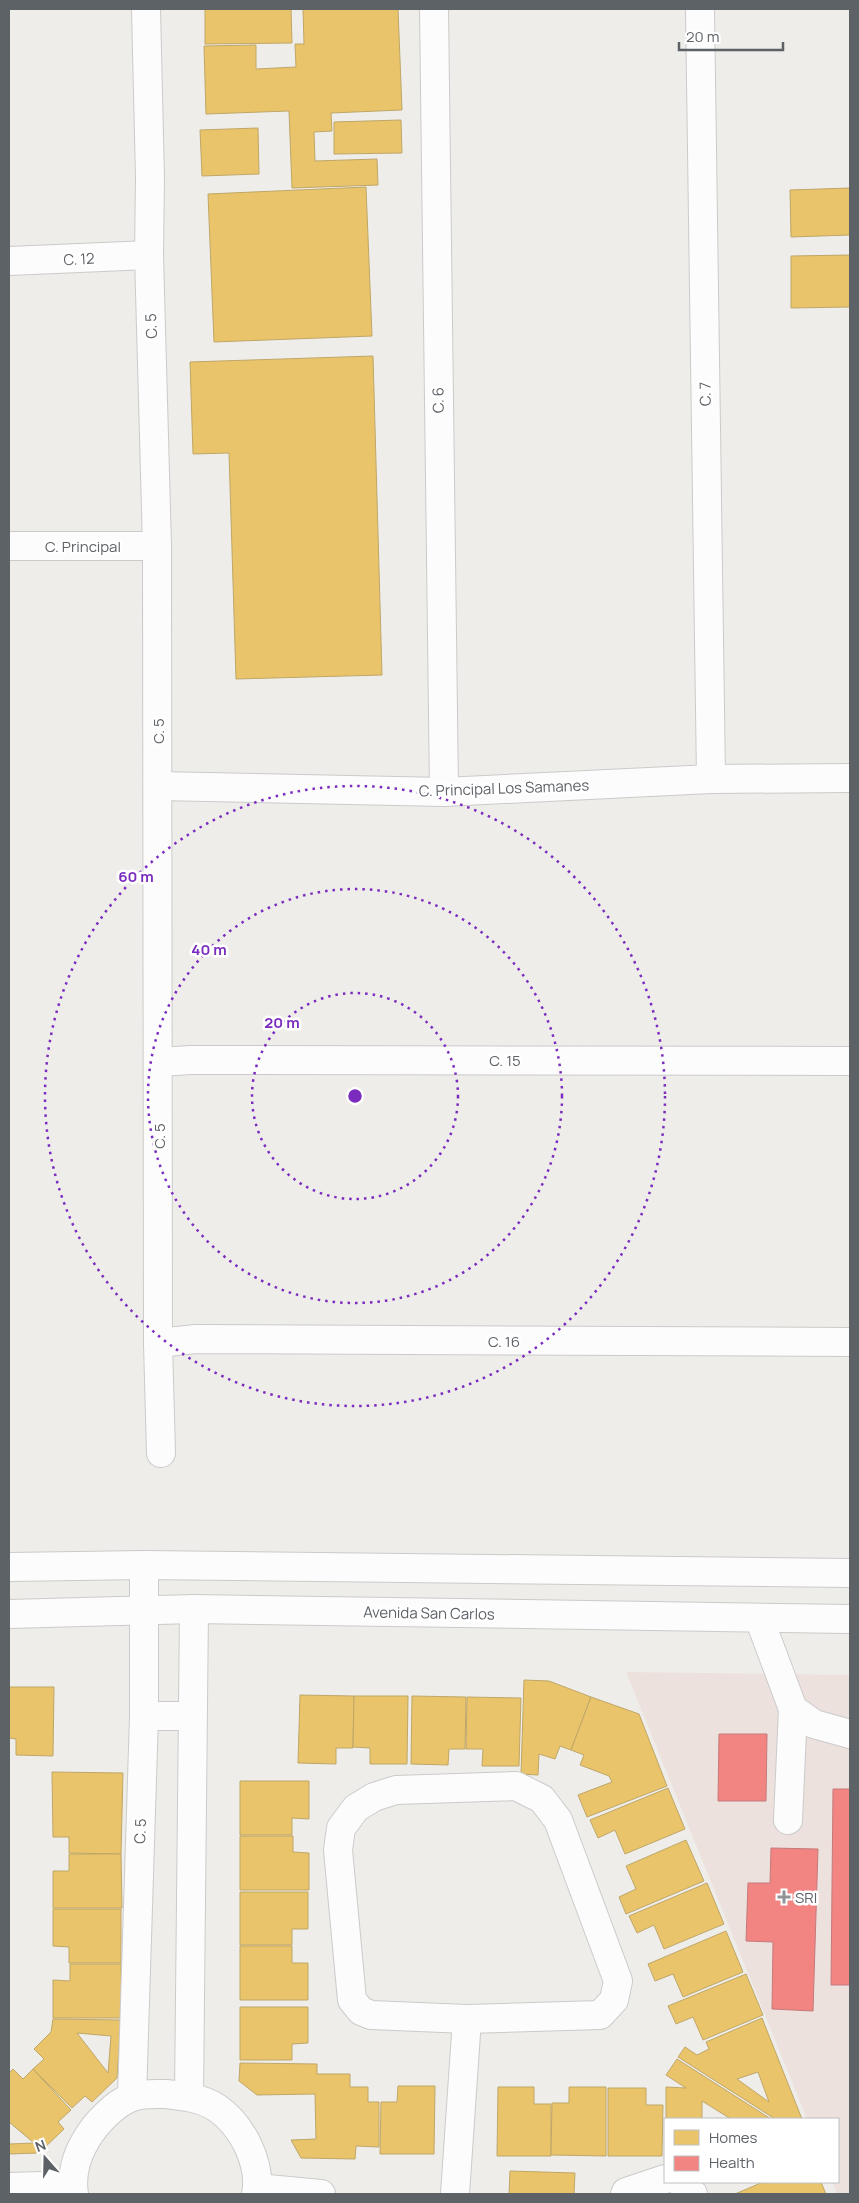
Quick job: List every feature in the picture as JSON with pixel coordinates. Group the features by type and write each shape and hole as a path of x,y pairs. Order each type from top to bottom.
{"street":[{"name":"C. 5","path":"146,9 150,178 149,255 157,546 158,1343 161,1453"},
{"name":"C. 6","path":"434,9 444,792"},
{"name":"C. 7","path":"700,9 710,779"},
{"name":"C. 12","path":"9,261 149,255"},
{"name":"C. Principal","path":"9,546 157,546"},
{"name":"C. Principal Los Samanes","path":"158,786 444,792 710,779 850,778"},
{"name":"C. 15","path":"159,1062 191,1060 850,1061"},
{"name":"C. 16","path":"158,1343 196,1339 850,1342"},
{"name":"C. 5","path":"132,2096 144,1716 144,1565"},
{"path":"9,1567 144,1565 850,1573"},
{"path":"189,2096 194,1609"},
{"name":"Avenida San Carlos","path":"9,1614 144,1612 194,1609 850,1619"},
{"path":"759,1618 793,1709 788,1820"},
{"path":"793,1709 814,1724 850,1734"},
{"path":"144,1716 192,1716"},
{"path":"516,1786 542,1800 558,1820 618,1981 614,2000 600,2014 467,2019 371,2015 361,2011 352,2000 339,1843 340,1828 356,1808 374,1797 396,1790 516,1786"},
{"path":"456,2194 467,2019"},
{"path":"9,2187 73,2190 78,2153 95,2124 132,2096 153,2093 189,2096 217,2108 239,2130 253,2158 256,2191 321,2194"},
{"path":"625,2194 626,2192 664,2179"},
{"path":"681,2183 693,2194"}],"shaded area":[{"name":"SRI","path":"626,1672 850,1675 850,2194 837,2194 832,2183 839,2183 839,2118 807,2118"}],"building: Homes":[{"path":"205,9 291,9 292,43 205,44"},
{"path":"303,9 398,9 402,110 331,113 332,131 314,132 315,161 377,159 378,185 292,188 289,111 206,114 204,46 256,45 256,69 296,67 295,44 304,44"},
{"path":"401,120 402,153 334,154 334,122"},
{"path":"258,128 259,174 202,176 200,130"},
{"path":"366,187 372,336 214,342 208,194"},
{"path":"850,188 850,235 791,237 790,190"},
{"path":"850,255 850,307 791,308 791,256"},
{"path":"373,356 382,675 236,679 229,453 193,454 190,362"},
{"path":"524,1680 549,1681 591,1697 571,1750 560,1746 555,1759 539,1754 538,1775 521,1774"},
{"path":"9,1687 54,1687 53,1756 16,1755 16,1739 9,1738"},
{"path":"300,1695 354,1696 353,1748 336,1748 336,1764 298,1763"},
{"path":"354,1696 408,1696 407,1764 370,1764 370,1748 353,1747"},
{"path":"412,1696 466,1697 465,1749 449,1749 448,1765 411,1764"},
{"path":"467,1697 521,1698 519,1766 482,1766 483,1749 466,1749"},
{"path":"591,1697 639,1714 667,1786 587,1817 578,1795 612,1782 609,1776 580,1765 584,1755 571,1750"},
{"path":"52,1772 123,1773 121,1854 69,1853 69,1837 53,1837"},
{"path":"240,1781 309,1781 309,1819 292,1818 292,1835 240,1835"},
{"path":"668,1788 685,1829 625,1854 615,1830 598,1838 590,1820"},
{"path":"240,1836 293,1836 293,1852 309,1853 309,1890 240,1890"},
{"path":"686,1840 704,1881 626,1914 619,1897 636,1889 626,1866"},
{"path":"69,1854 121,1854 122,1908 53,1908 53,1871 69,1871"},
{"path":"707,1883 724,1924 664,1949 654,1925 637,1933 629,1916"},
{"path":"240,1892 308,1892 308,1929 292,1929 292,1945 240,1945"},
{"path":"53,1909 121,1909 121,1963 69,1963 69,1947 53,1946"},
{"path":"726,1931 743,1972 683,1997 673,1974 655,1981 648,1964"},
{"path":"240,1946 292,1946 292,1963 308,1963 308,2000 240,2000"},
{"path":"70,1964 121,1964 122,2018 53,2018 53,1980 70,1981"},
{"path":"746,1974 763,2015 703,2040 693,2017 676,2024 668,2006"},
{"path":"240,2007 308,2007 308,2043 292,2044 292,2060 240,2060"},
{"path":"762,2018 802,2118 773,2118 678,2057 685,2047 697,2055 709,2049 706,2042","holes":["758,2072 769,2102 737,2079"]},
{"path":"53,2019 121,2020 117,2078 92,2102 85,2096 72,2108 33,2069 44,2059 34,2049 51,2032","holes":["77,2033 111,2036 108,2073"]},
{"path":"677,2059 769,2118 729,2118 702,2101 702,2118 666,2118 666,2087 686,2088 666,2075"},
{"path":"240,2063 317,2064 317,2074 350,2074 350,2087 368,2087 368,2102 379,2102 379,2147 356,2146 355,2159 301,2158 291,2140 316,2139 315,2094 257,2095 239,2081"},
{"path":"13,2069 23,2079 33,2069 71,2110 58,2122 64,2129 39,2153 9,2154 9,2144 34,2143 9,2122 9,2073"},
{"path":"398,2086 435,2086 434,2154 380,2154 381,2102 397,2102"},
{"path":"498,2087 534,2087 534,2104 551,2104 551,2156 497,2156"},
{"path":"569,2087 606,2087 606,2156 551,2155 552,2103 569,2103"},
{"path":"608,2088 646,2088 646,2105 663,2105 662,2156 608,2156"},
{"path":"510,2171 575,2173 574,2194 509,2194"},
{"path":"761,2183 821,2183 826,2194 735,2194"}],"building: Health":[{"path":"719,1734 767,1734 766,1801 718,1801"},
{"path":"833,1789 850,1789 850,1985 831,1985"},
{"path":"771,1848 818,1849 813,2011 772,2009 773,1942 746,1941 748,1883 770,1883"}],"place":[{"name":"SRI","path":"784,1897"}]}
